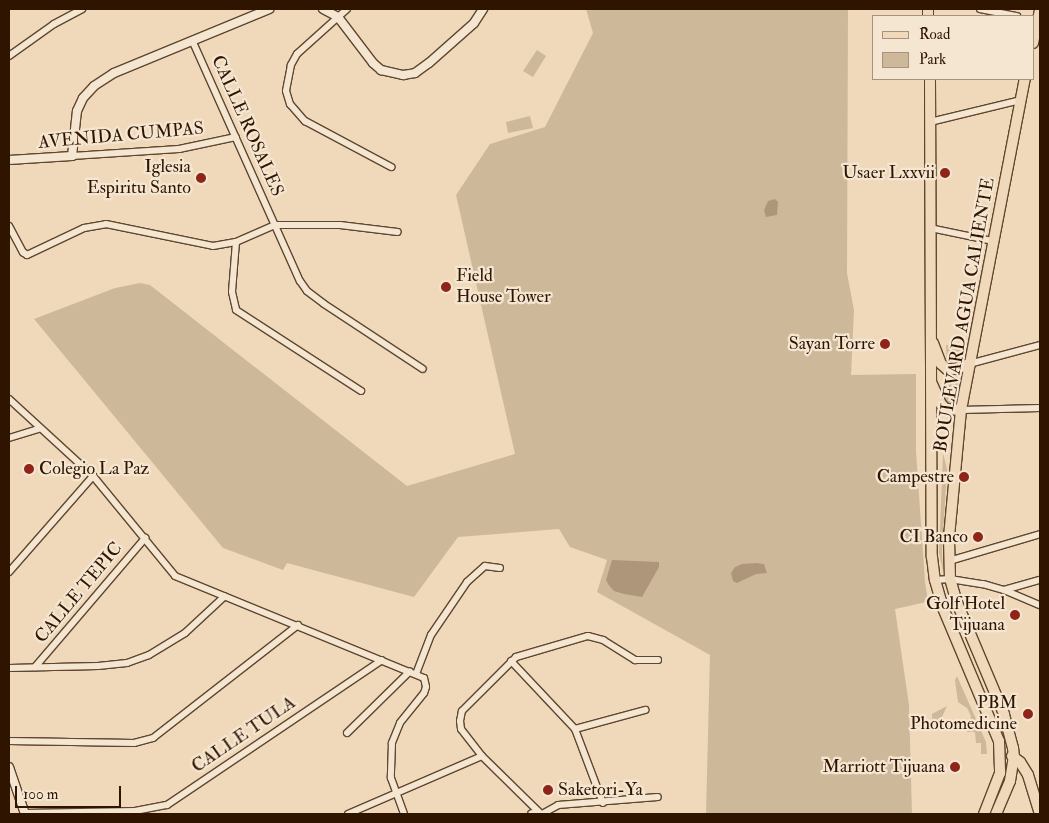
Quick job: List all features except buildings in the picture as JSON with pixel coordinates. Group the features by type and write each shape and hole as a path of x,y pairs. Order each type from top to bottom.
{"main road":[{"path":"1034,37 1040,9"},
{"name":"BOULEVARD AGUA CALIENTE","path":"930,80 932,557 935,580 943,608 995,730 1001,754 1000,773 984,814"},
{"name":"BOULEVARD AGUA CALIENTE","path":"996,814 1010,781 1014,757 1004,714 964,622 950,579 949,537 961,410 1026,80"},
{"path":"930,335 937,356 947,369 956,369 969,364"},
{"path":"930,378 941,404 951,410 961,410"},
{"path":"1001,754 1014,757 1028,775 1040,814"},
{"path":"532,814 540,814"}],"street":[{"path":"9,56 54,24 82,9"},
{"path":"72,156 78,111 83,98 94,86 114,73 269,9"},
{"path":"324,9 338,17 373,63 381,70 403,74 415,73 430,63 474,23 482,9"},
{"path":"347,9 297,54 287,79 286,91 290,104 306,121 391,167"},
{"path":"980,9 1012,15"},
{"name":"CALLE ROSALES","path":"192,40 294,270 307,291 362,331 423,369"},
{"path":"930,122 1021,100"},
{"name":"AVENIDA CUMPAS","path":"9,160 179,150 236,137"},
{"path":"9,226 26,255 84,228 106,224 202,245 222,246 275,225 340,225 398,232"},
{"path":"930,228 993,241"},
{"path":"236,242 232,292 236,310 360,391"},
{"path":"969,364 1040,345"},
{"path":"9,399 93,476 175,576 413,672 426,682 424,692 400,723 392,743 390,762 395,793 404,814"},
{"path":"961,410 1040,408"},
{"path":"9,438 39,428"},
{"path":"9,572 93,476"},
{"path":"949,561 1040,534"},
{"name":"CALLE TEPIC","path":"35,667 145,538"},
{"path":"347,733 413,672 431,635 467,582 485,566 500,568"},
{"path":"935,580 950,579 1004,590 1040,605"},
{"path":"1004,590 1040,580"},
{"path":"9,668 119,665 135,660 149,655 184,633 225,596"},
{"path":"9,741 134,743 153,738 298,625"},
{"path":"658,660 635,660 603,640 588,636 524,654 511,661 462,711 460,721 461,729 482,756 540,814 558,805 603,803 658,797"},
{"name":"CALLE TULA","path":"25,814 135,811 167,806 382,660"},
{"path":"511,661 575,728 603,803"},
{"path":"575,728 645,710"},
{"path":"348,814 482,756"},
{"path":"9,767 25,814"}],"green space":[{"path":"586,9 848,9 847,273 854,310 851,375 916,374 916,451 925,582 927,595 931,601 895,609 909,705 912,814 706,814 710,655 597,592 607,560 570,547 559,529 458,537 414,597 287,563 283,570 223,548 34,319 115,288 140,283 150,285 407,486 515,454 456,195 490,144 545,127 593,33"},
{"path":"537,50 546,56 533,77 523,71"},
{"path":"530,116 533,128 508,133 506,122"},
{"path":"946,345 963,347 958,364 949,365 947,363"},
{"path":"944,372 948,375 959,373 955,404 952,405 945,400"},
{"path":"943,453 947,469 942,553 943,572 939,553"},
{"path":"957,676 986,742 987,754 981,754 981,743 976,743 975,732 967,732 971,716 967,708 958,702 955,680"},
{"path":"947,706 941,719 944,730 932,729 932,714"}],"shaded area":[{"path":"775,199 778,202 777,215 766,217 764,210 768,201"},
{"path":"612,560 659,562 659,567 642,597 614,591 608,584 606,580"},
{"path":"742,564 764,564 767,573 756,574 737,583 733,581 731,573 735,567"}],"place":[{"name":"Usaer Lxxvii","path":"945,173"},
{"name":"Iglesia Espiritu Santo","path":"201,178"},
{"name":"Field House Tower","path":"446,287"},
{"name":"Sayan Torre","path":"885,344"},
{"name":"Colegio La Paz","path":"29,469"},
{"name":"Campestre","path":"964,477"},
{"name":"CI Banco","path":"978,537"},
{"name":"Golf Hotel Tijuana","path":"1015,615"},
{"name":"PBM Photomedicine","path":"1028,714"},
{"name":"Marriott Tijuana","path":"955,767"},
{"name":"Saketori-Ya","path":"548,790"}]}
